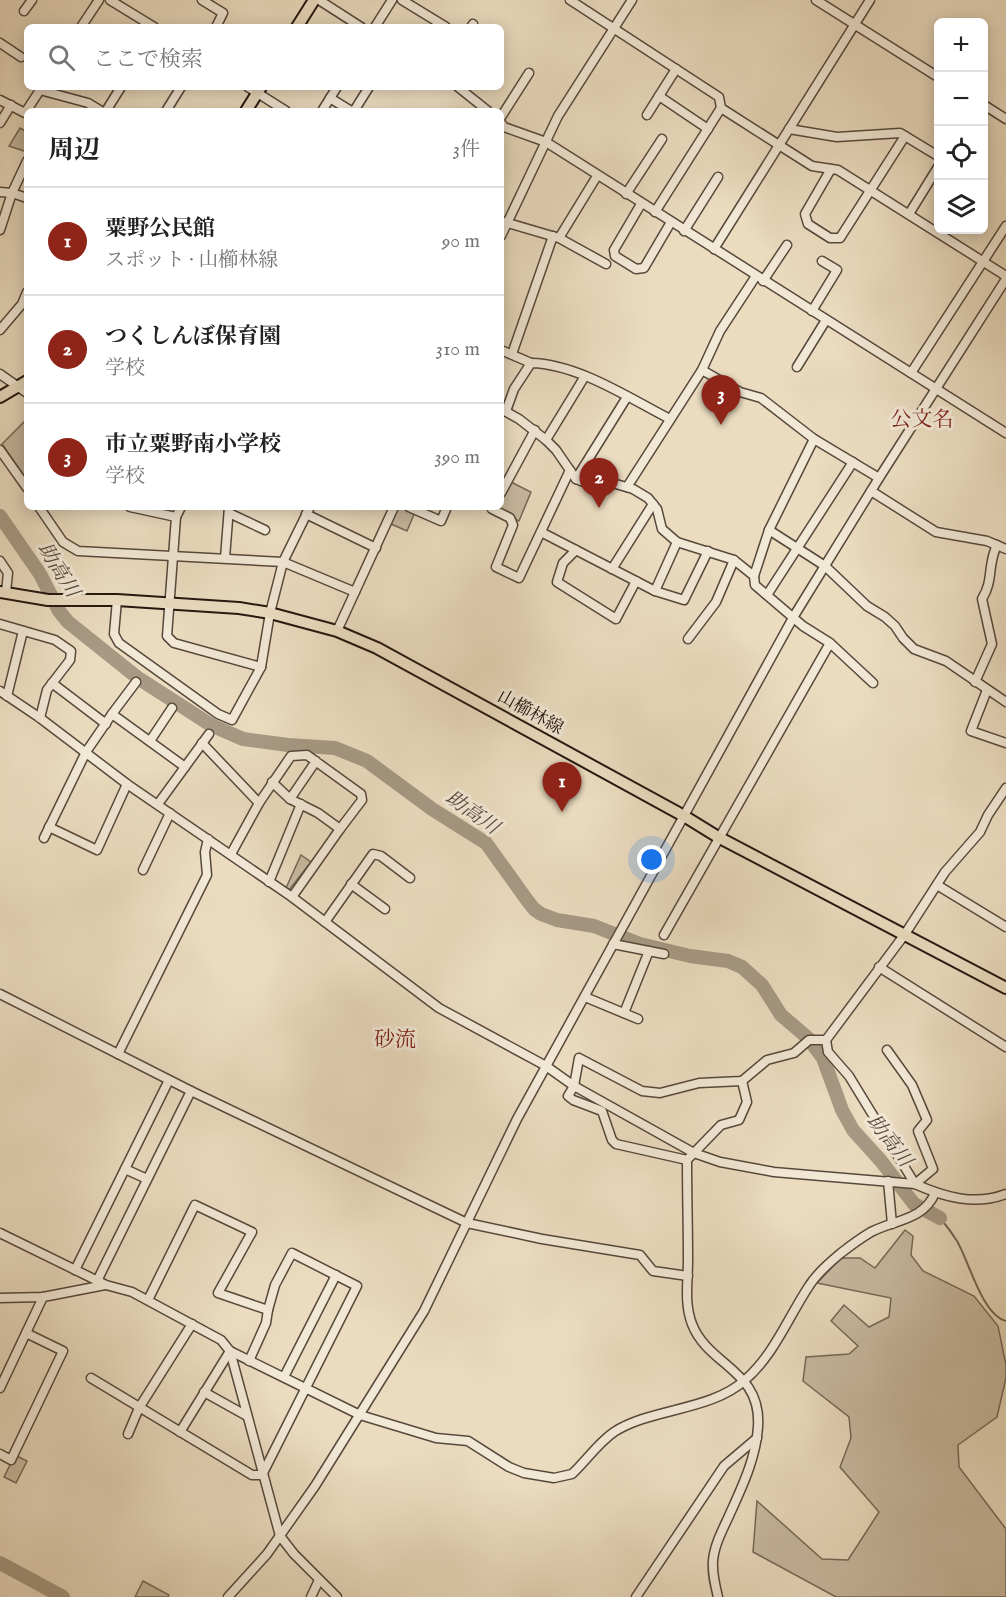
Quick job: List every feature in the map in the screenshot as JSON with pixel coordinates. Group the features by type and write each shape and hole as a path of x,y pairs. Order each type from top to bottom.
{"main road":[{"path":"299,24 314,0"},
{"path":"247,108 255,90"},
{"path":"0,397 24,387"},
{"name":"山櫛林線","path":"3,592 48,600 117,600 270,613 337,631 377,648 684,816 718,837 1006,988"}],"street":[{"path":"24,11 32,0"},
{"path":"83,24 99,0"},
{"path":"110,0 149,24"},
{"path":"202,0 223,13 218,24"},
{"path":"319,0 356,24"},
{"path":"377,24 392,0"},
{"path":"402,0 441,24"},
{"path":"570,0 719,98 721,108 655,212"},
{"path":"606,264 556,237 504,222 558,116 632,0"},
{"path":"816,0 934,73"},
{"path":"714,249 870,0"},
{"path":"0,43 21,57"},
{"path":"647,115 675,69"},
{"path":"504,112 529,73"},
{"path":"30,108 40,90"},
{"path":"47,90 88,103 96,108"},
{"path":"108,108 120,90"},
{"path":"168,108 179,90"},
{"path":"256,90 282,108"},
{"path":"324,108 335,90"},
{"path":"355,108 367,90"},
{"path":"464,90 485,108"},
{"path":"659,96 708,129"},
{"path":"330,98 348,108"},
{"path":"0,100 24,114"},
{"path":"0,123 11,105"},
{"path":"228,1597 267,1554 315,1486 424,1311 517,1119 794,616 1006,278 838,170 812,166 721,108"},
{"path":"988,108 1006,119"},
{"path":"504,129 546,142 1006,433"},
{"path":"789,129 837,137 900,133 934,153"},
{"path":"831,169 805,214 808,224 830,238 840,238 905,136"},
{"path":"626,194 662,140"},
{"path":"0,230 12,193 24,167"},
{"path":"909,214 934,175"},
{"path":"512,354 556,237 597,176"},
{"path":"684,231 718,177"},
{"path":"0,192 24,197"},
{"path":"641,204 614,250 615,256 636,269 644,268 671,222"},
{"path":"911,373 1006,226"},
{"path":"627,487 702,370 720,331 787,245"},
{"path":"812,311 837,270 822,261"},
{"path":"0,330 24,299"},
{"path":"796,367 826,320"},
{"path":"504,351 531,363 547,363 585,376 670,419"},
{"path":"504,408 531,363"},
{"path":"702,370 740,392 761,398 814,439 879,478"},
{"path":"0,374 24,387"},
{"path":"546,440 585,376"},
{"path":"576,479 627,397"},
{"path":"504,411 535,430 546,440 556,450 576,479 586,483 616,484 648,498 657,509 662,529 677,542 734,560 754,576"},
{"path":"504,487 535,430"},
{"path":"814,439 769,530 754,576 755,585 803,626 830,643 873,683"},
{"path":"0,450 24,484"},
{"path":"767,595 854,462"},
{"path":"495,510 510,518 513,525 496,567 519,578 570,470"},
{"path":"871,491 936,532 987,541 1002,547 991,558 988,589 982,599 992,644 975,682"},
{"path":"612,569 653,504"},
{"path":"41,510 57,534 72,549 84,552 283,562 356,592"},
{"path":"144,510 176,517"},
{"path":"180,510 176,517 172,555 167,636 174,643 261,667"},
{"path":"225,558 229,510 265,530"},
{"path":"337,631 393,510"},
{"path":"416,510 441,521 446,510"},
{"path":"117,600 114,634 119,643 232,720 261,667 270,613 283,562 308,511 376,548"},
{"path":"769,530 825,566 867,606 895,626 914,649 946,661 1006,702"},
{"path":"541,532 655,591 684,600 708,551"},
{"path":"655,591 677,542"},
{"path":"576,550 563,563 557,582 616,619 636,581"},
{"path":"688,639 716,602 734,560"},
{"path":"0,561 8,573 3,592"},
{"path":"0,624 55,640 71,651 70,660 48,690 40,718"},
{"path":"23,631 3,693 127,784 292,897 439,1008 546,1066 574,1086 694,1153 720,1162 774,1173 915,1184 935,1193 976,1201 1006,1194"},
{"path":"664,935 830,643"},
{"path":"44,838 86,752 136,682"},
{"path":"52,683 106,724"},
{"path":"987,690 971,731 1006,743"},
{"path":"150,741 172,708"},
{"path":"112,714 184,767"},
{"path":"158,804 208,734"},
{"path":"202,743 259,803"},
{"path":"231,854 259,803 291,756 307,755 316,761 362,794 362,800 292,897"},
{"path":"290,799 316,761"},
{"path":"272,783 290,799 318,813 339,829"},
{"path":"50,827 97,850 127,784"},
{"path":"915,1184 849,1076 828,1052 826,1040 968,843 980,832 1006,788"},
{"path":"269,882 300,804"},
{"path":"143,870 170,813"},
{"path":"117,1054 207,875 205,852 208,839"},
{"path":"325,922 373,854 381,856 410,878"},
{"path":"351,884 385,909"},
{"path":"937,885 1006,927"},
{"path":"614,942 664,954"},
{"path":"624,1013 649,951"},
{"path":"879,967 1006,1047"},
{"path":"0,994 191,1091 467,1223 542,1239 640,1255 652,1271 688,1276"},
{"path":"585,997 638,1019"},
{"path":"687,1160 616,1144 612,1140 602,1111 567,1096 574,1086 579,1058 642,1091 660,1093 699,1083 742,1081 767,1060 794,1053 809,1040 826,1040"},
{"path":"887,1050 912,1085 927,1120 918,1131 933,1169 915,1184"},
{"path":"75,1270 169,1080"},
{"path":"718,1597 714,1574 715,1552 745,1480 755,1448 758,1425 757,1407 745,1381 699,1340 691,1322 686,1301 688,1276 687,1160 721,1125 739,1120 747,1102 742,1081"},
{"path":"97,1281 191,1091"},
{"path":"125,1168 147,1179"},
{"path":"888,1181 892,1224"},
{"path":"0,1233 97,1281 132,1292 148,1300 221,1340 230,1351 360,1415 436,1438 468,1441 509,1467 524,1473 554,1478 572,1474 613,1433 647,1418 700,1404 745,1381 770,1351 810,1285 825,1267 872,1232 915,1215 931,1203 935,1193"},
{"path":"148,1300 195,1205 252,1232 218,1293 268,1310"},
{"path":"249,1361 266,1323 275,1286 292,1253 357,1286 262,1475"},
{"path":"284,1377 336,1275"},
{"path":"0,1298 43,1297 106,1285"},
{"path":"0,1388 43,1297"},
{"path":"128,1434 139,1408 192,1324"},
{"path":"0,1454 11,1460 63,1351 26,1333"},
{"path":"180,1432 230,1351"},
{"path":"230,1351 280,1536 337,1597"},
{"path":"91,1378 252,1475 262,1475"},
{"path":"204,1392 247,1416"},
{"path":"636,1597 724,1466 756,1437"},
{"path":"311,1597 319,1580"}],"shaded area":[{"path":"20,128 24,130 24,151 9,146"},
{"path":"24,422 24,476 2,444"},
{"path":"511,482 531,492 519,521 500,511 504,510 504,495"},
{"path":"397,510 415,512 407,531 391,524"},
{"path":"301,855 311,862 289,890 286,888"},
{"path":"905,1230 913,1236 911,1255 923,1271 974,1296 998,1326 1006,1365 1006,1378 997,1417 958,1445 959,1467 1006,1529 1006,1597 836,1597 753,1552 757,1501 822,1559 848,1560 879,1512 840,1467 851,1438 849,1417 803,1381 806,1357 849,1354 858,1346 831,1321 844,1305 869,1327 889,1317 891,1298 817,1283 841,1258 860,1258 875,1268"},
{"path":"15,1455 27,1461 16,1483 4,1477"},
{"path":"143,1581 169,1595 168,1597 135,1597"}],"waterway":[{"name":"助高川","path":"0,516 40,574 59,611 68,622 138,678 211,725 243,739 335,748 367,761 432,809 486,843 527,900 541,914 557,920 594,926 640,944 690,956 728,961 742,967 762,985 781,1015 808,1038 823,1058 842,1110 853,1130 881,1161 914,1204 940,1218"},
{"path":"940,1218 962,1250 977,1286 990,1309 997,1317 1006,1321"},
{"path":"0,1563 63,1597"}],"place":[{"name":"市立粟野南小学校","path":"721,425"},
{"name":"つくしんぼ保育園","path":"599,508"},
{"name":"粟野公民館","path":"562,812"}],"district":[{"name":"公文名","path":"922,420"},
{"name":"砂流","path":"395,1040"}]}
